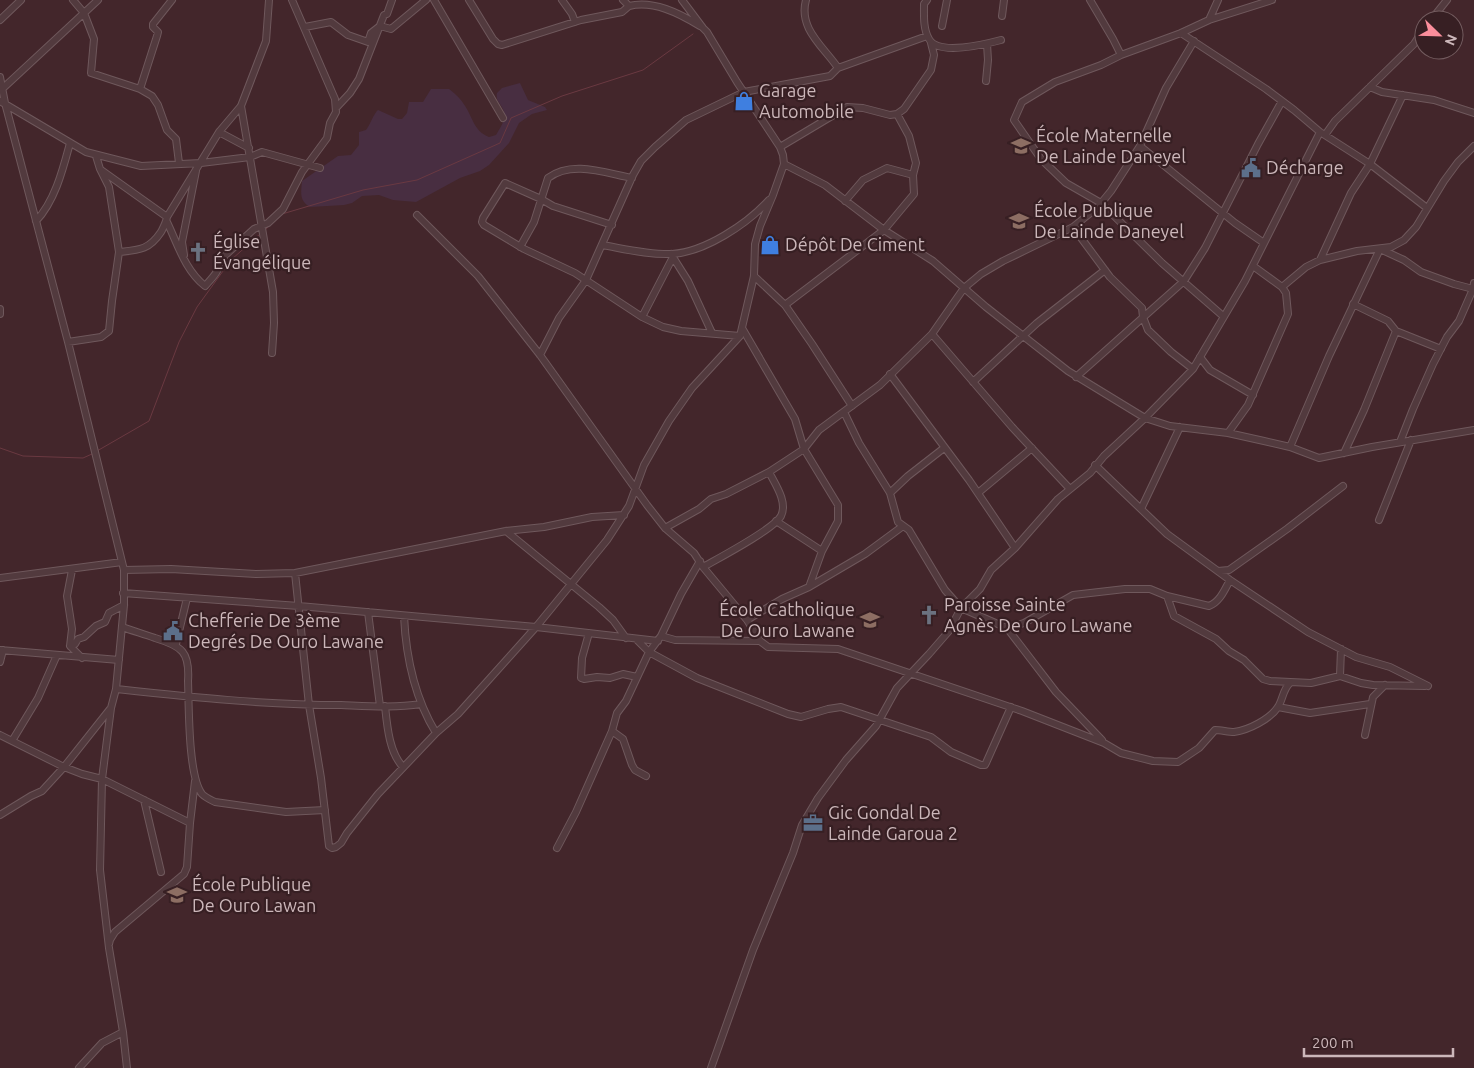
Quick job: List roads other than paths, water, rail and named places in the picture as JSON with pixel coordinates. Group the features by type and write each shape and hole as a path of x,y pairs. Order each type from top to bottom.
{"street":[{"path":"0,20 22,0"},
{"path":"73,0 84,13 94,39 92,75 140,89 152,96 167,130 176,139 179,163"},
{"path":"1,90 98,0"},
{"path":"140,89 158,32 153,27 153,24 172,0"},
{"path":"119,252 148,247 156,239 219,132 241,106 266,41 269,0"},
{"path":"292,0 327,80 336,108"},
{"path":"100,169 167,219 185,263 200,283 205,286 216,275 220,260 254,229 268,223 283,209 307,164 327,138 336,108 350,93 359,79 384,15 387,14 392,0"},
{"path":"380,26 390,29 426,0"},
{"path":"434,0 503,118"},
{"path":"469,0 493,39 502,45 575,22 622,12 629,6 637,3 667,8 703,28"},
{"path":"562,0 575,22"},
{"path":"623,0 629,6"},
{"path":"295,573 309,705 329,846 332,848 341,843 367,807 403,767 436,732 458,714 536,627 607,540 629,506 644,465 655,443 703,375 740,336 754,276 755,244 784,164 783,155 780,147 707,32 682,0"},
{"path":"806,0 804,14 807,27 813,38 830,56 838,68"},
{"path":"780,147 847,107 863,108 890,115 897,114 904,109 931,70 934,55 924,24 924,4 927,0"},
{"path":"942,26 947,0"},
{"path":"1002,16 1004,0"},
{"path":"1090,0 1114,39 1121,55"},
{"path":"1209,20 1218,0"},
{"path":"1223,316 1145,246 1101,203 1066,183 1041,159 1014,120 1022,102 1055,82 1181,33 1209,20 1272,0"},
{"path":"1438,10 1447,0"},
{"path":"305,27 331,22 348,34 368,42 371,33 380,26"},
{"path":"1181,33 1282,101 1322,133 1370,164 1427,208"},
{"path":"540,355 559,318 586,280 632,178 642,161 686,120 744,92 830,76 838,68 927,36"},
{"path":"931,43 951,48 962,48 1001,40"},
{"path":"665,528 699,510 711,500 769,472 804,449 819,430 880,385 932,334 964,288 1003,260 1074,227 1101,203 1111,192 1140,146 1166,88 1194,41"},
{"path":"986,81 987,44"},
{"path":"711,1068 753,950 776,897 802,825 818,798 846,760 876,726 897,688 948,631 961,608 980,588 991,570 1015,548 1058,499 1090,473 1095,465 1193,369 1245,281 1322,133 1414,44"},
{"path":"0,77 2,102 68,342 124,570 124,605 119,660 102,780 100,870 109,948 127,1068"},
{"path":"1370,88 1382,92 1434,100 1474,113"},
{"path":"1320,260 1351,193 1370,164 1403,95"},
{"path":"1076,377 1184,281 1197,263 1224,214 1258,144 1282,101"},
{"path":"2,102 86,152 141,166 179,163 199,165 250,157 262,152 320,168"},
{"path":"241,106 273,292 274,323 272,353"},
{"path":"785,306 884,230 914,194 913,175 916,163 909,136 897,114"},
{"path":"219,132 249,148"},
{"path":"36,221 43,213 55,188 70,142"},
{"path":"1140,146 1224,214 1264,243"},
{"path":"1282,287 1306,267 1320,260 1356,251 1380,249 1404,240 1416,227 1458,162 1474,146"},
{"path":"68,342 101,337 109,331 119,252 109,187 96,156"},
{"path":"784,164 825,185 884,230 933,261 1022,336 1076,377 1113,397 1145,418 1170,426 1228,433 1290,447 1319,458 1474,430"},
{"path":"185,263 182,242 199,165"},
{"path":"520,247 534,222 548,178 571,168 632,178"},
{"path":"845,200 863,180 887,168 913,175"},
{"path":"612,225 553,206 505,182 482,222 520,247 586,280 642,317 672,329 740,336"},
{"path":"602,245 672,255 693,251 721,237 744,222 773,195"},
{"path":"417,215 478,276 540,355 636,487 647,506 665,528 694,553 747,620 760,641 768,647 838,648 1011,707 1104,743 1121,753 1153,760 1178,762 1199,748 1215,730 1232,732 1251,727 1272,713 1278,707 1290,683"},
{"path":"1074,227 1105,270 1127,295 1142,308 1148,330 1171,352 1193,369"},
{"path":"1380,249 1404,260 1428,275 1474,289"},
{"path":"1290,447 1304,411 1380,249"},
{"path":"642,317 672,255"},
{"path":"672,255 688,281 712,333"},
{"path":"1228,433 1248,405 1288,314 1286,293 1282,287 1253,266"},
{"path":"973,382 1022,336 1105,270"},
{"path":"754,276 785,306 852,406"},
{"path":"1400,442 1441,349 1459,321 1474,289 1474,283"},
{"path":"1353,304 1388,321 1396,331 1441,349"},
{"path":"0,309 0,314"},
{"path":"742,328 795,419 804,449 838,505 838,520 822,551 809,587"},
{"path":"1344,453 1364,410 1396,331"},
{"path":"932,334 1070,489"},
{"path":"1200,357 1210,370 1253,395"},
{"path":"890,374 978,493 1015,548"},
{"path":"844,412 859,443 890,493 898,522 909,530 945,590 961,608 1007,628 1056,692 1104,743"},
{"path":"1141,508 1180,427"},
{"path":"1379,520 1412,440"},
{"path":"890,493 908,476 944,448"},
{"path":"978,493 1032,448"},
{"path":"1095,465 1167,534 1230,580 1308,632 1356,657 1390,667 1428,686 1361,683 1340,676 1310,683 1290,683 1263,679 1244,660 1229,651 1216,639 1174,616 1167,596"},
{"path":"557,848 576,812 612,731 617,713 626,701 649,652 659,638 681,594 702,564 772,526 781,515 782,505 779,492 769,472"},
{"path":"1218,570 1229,570 1342,486"},
{"path":"124,570 256,574 295,573 506,531 544,527 592,517 624,515"},
{"path":"776,521 822,551"},
{"path":"747,620 782,599 809,587 864,554 903,526"},
{"path":"506,531 613,620 626,638"},
{"path":"0,578 122,562"},
{"path":"70,646 72,629 67,596 72,570"},
{"path":"1007,628 1024,623 1074,595 1138,588 1150,589 1167,596 1209,606 1214,604 1221,596 1230,580"},
{"path":"123,593 536,627 626,638 760,641"},
{"path":"176,644 187,598"},
{"path":"70,646 96,626 105,622 110,613 124,605"},
{"path":"368,612 382,706 396,758 403,767"},
{"path":"404,616 408,662 421,704 436,732"},
{"path":"122,627 176,644 184,653 187,660 192,761 201,793 216,802 286,812 325,810"},
{"path":"588,633 582,658 581,678 584,680 597,677 610,678 622,674 637,677"},
{"path":"636,638 649,652 697,678 788,714 801,717 841,707 930,736 951,752 984,765 1011,707"},
{"path":"70,646 82,658"},
{"path":"0,662 1,650 119,660"},
{"path":"1340,676 1341,650"},
{"path":"12,741 38,698 56,655"},
{"path":"1365,735 1370,704 1373,697 1385,685"},
{"path":"116,688 189,697 309,705 382,706 421,704"},
{"path":"1278,707 1310,713 1370,704"},
{"path":"0,814 42,791 64,767 111,708"},
{"path":"612,731 622,739 635,770 646,776"},
{"path":"0,735 64,767 102,780 190,823"},
{"path":"109,948 110,940 115,932 184,874 187,867 196,779"},
{"path":"144,800 161,872"},
{"path":"78,1068 102,1043 123,1032"}],"waterway":[{"path":"265,230 282,214 363,190 417,180 500,143 511,118 562,96 643,70 693,34"},
{"path":"97,451 149,421 179,342 197,307 231,260 260,234"},
{"path":"0,448 23,456 83,458 92,454"}],"place":[{"name":"Garage Automobile","path":"744,101"},
{"name":"École Maternelle De Lainde Daneyel","path":"1021,146"},
{"name":"Décharge","path":"1251,168"},
{"name":"École Publique De Lainde Daneyel","path":"1019,221"},
{"name":"Dépôt De Ciment","path":"770,245"},
{"name":"Église Évangélique","path":"198,252"},
{"name":"Paroisse Sainte Agnès De Ouro Lawane","path":"929,615"},
{"name":"École Catholique De Ouro Lawane","path":"870,620"},
{"name":"Chefferie De 3ème Degrés De Ouro Lawane","path":"173,631"},
{"name":"Gic Gondal De Lainde Garoua 2","path":"813,823"},
{"name":"École Publique De Ouro Lawan","path":"177,895"}]}
